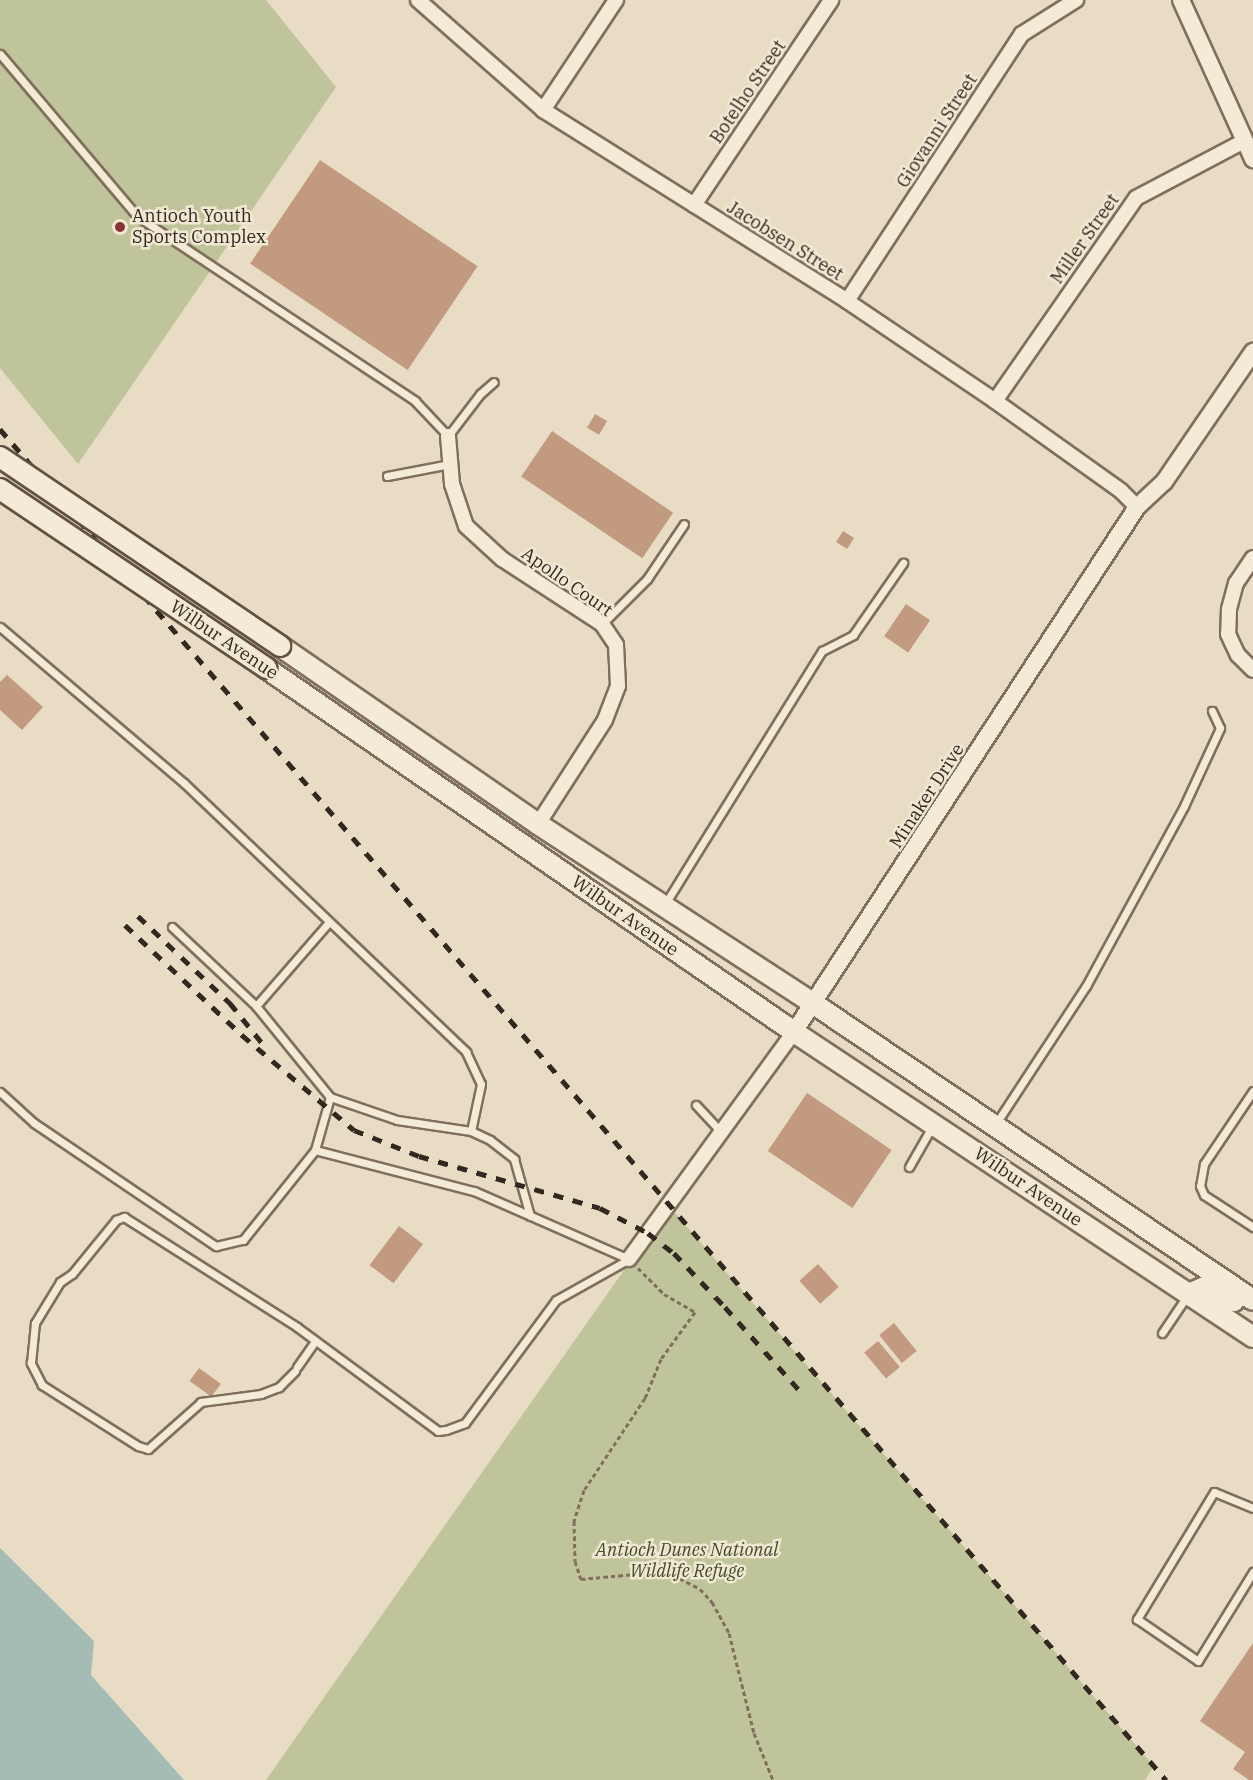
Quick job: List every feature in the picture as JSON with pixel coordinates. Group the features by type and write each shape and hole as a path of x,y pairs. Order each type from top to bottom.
{"main road":[{"name":"Wilbur Avenue","path":"0,457 538,824 814,1004 1253,1300"},
{"name":"Wilbur Avenue","path":"0,489 266,668 794,1032 1253,1337"},
{"path":"524,846 538,824"},
{"path":"1189,1294 1205,1287 1215,1289 1253,1309"}],"street":[{"name":"Jacobsen Street","path":"418,0 543,110 847,301 995,401 1120,491 1137,507"},
{"path":"543,110 616,0"},
{"name":"Botelho Street","path":"694,205 831,0"},
{"name":"Giovanni Street","path":"847,301 1022,34 1076,0"},
{"path":"1181,0 1253,159"},
{"name":"Miller Street","path":"995,401 1136,198 1244,141"},
{"name":"Minaker Drive","path":"629,1259 814,1004 1137,507 1164,482 1253,352"},
{"name":"Apollo Court","path":"448,436 452,484 466,525 502,559 602,624 616,645 618,686 605,720 538,824"},
{"path":"1253,558 1236,583 1229,610 1228,634 1238,655 1253,670"}],"lane":[{"path":"0,54 137,216 416,401 448,436 480,394 494,382"},
{"path":"387,476 450,464"},
{"path":"602,624 647,579 684,524"},
{"path":"663,906 822,651 853,635 903,563"},
{"path":"0,627 184,783 466,1052 481,1084 471,1131"},
{"path":"995,1125 1086,986 1184,806 1220,728 1212,711"},
{"path":"256,1006 329,922"},
{"path":"172,927 256,1006 330,1097 397,1120 471,1131 514,1159 530,1216"},
{"path":"1253,1091 1204,1164 1200,1186 1204,1195 1253,1227"},
{"path":"0,1092 34,1123 216,1246 243,1240 315,1150 330,1097"},
{"path":"696,1105 721,1132"},
{"path":"909,1167 933,1124"},
{"path":"315,1150 474,1191 629,1259"},
{"path":"315,1341 296,1369 279,1387 201,1402 148,1449 138,1446 42,1385 31,1363 35,1323 60,1282 72,1274 116,1220 124,1217 315,1341 438,1431 455,1429 465,1423 556,1300 629,1259"},
{"path":"1162,1333 1189,1294"},
{"path":"1253,1508 1214,1492 1137,1619 1198,1662 1253,1572"}],"path":[{"path":"629,1259 664,1294 694,1312 661,1359 645,1398 584,1490 574,1521 575,1561 581,1579 646,1573 673,1575 700,1589 712,1602 729,1633 754,1733 773,1780"}],"green space":[{"name":"Antioch Youth Sports Complex","path":"0,0 266,0 336,87 78,464 0,368"},
{"name":"Antioch Dunes National Wildlife Refuge","path":"669,1206 1154,1766 1145,1780 266,1780"}],"water":[{"path":"0,1548 94,1641 91,1675 184,1780 0,1780"}],"building":[{"path":"320,160 478,266 408,370 250,264"},
{"path":"595,414 607,421 599,435 587,428"},
{"path":"552,431 673,513 642,558 521,477"},
{"path":"843,531 854,538 847,549 836,542"},
{"path":"906,604 930,620 908,653 884,636"},
{"path":"7,675 43,707 22,730 0,710 0,682"},
{"path":"807,1093 892,1150 852,1208 768,1151"},
{"path":"399,1226 423,1244 393,1283 370,1265"},
{"path":"818,1264 839,1287 820,1304 799,1281"},
{"path":"894,1323 917,1351 902,1363 879,1335"},
{"path":"878,1341 900,1367 886,1379 864,1353"},
{"path":"199,1368 221,1384 211,1397 190,1381"},
{"path":"1253,1643 1253,1780 1249,1780 1233,1769 1245,1752 1200,1721"}],"railway":[{"path":"0,429 1166,1780"},
{"path":"138,916 230,1003 267,1049"},
{"path":"125,925 242,1035 354,1130 419,1156 600,1208 648,1233 674,1253 802,1393"}],"place":[{"name":"Antioch Youth Sports Complex","path":"120,227"}]}
